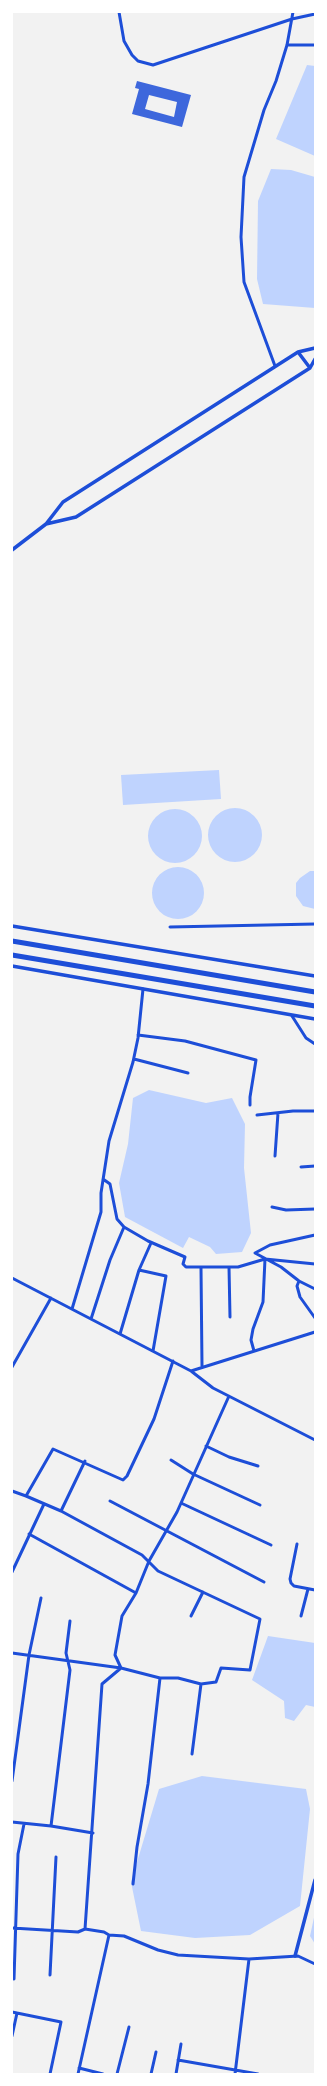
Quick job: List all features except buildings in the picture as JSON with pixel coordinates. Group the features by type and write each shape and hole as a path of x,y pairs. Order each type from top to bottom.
{"highway":[{"path":"12,941 315,992"},
{"path":"12,955 315,1006"}],"street":[{"path":"119,12 124,41 138,61 146,65 153,65 292,19 315,14"},
{"path":"275,366 244,282 241,237 244,177 264,110 276,81 287,45 293,12"},
{"path":"287,45 315,45"},
{"path":"12,550 46,524 63,502 275,366 298,352 315,348"},
{"path":"298,352 310,368"},
{"path":"46,524 76,517 310,368 315,359"},
{"path":"170,927 315,924"},
{"path":"12,926 315,976"},
{"path":"12,966 315,1019"},
{"path":"72,1309 101,1212 103,1179 109,1141 134,1059 143,989"},
{"path":"292,1016 306,1038 315,1044"},
{"path":"138,1035 185,1040 256,1060 250,1105"},
{"path":"134,1059 188,1073"},
{"path":"257,1115 315,1111"},
{"path":"275,1156 278,1113"},
{"path":"301,1167 315,1166"},
{"path":"103,1179 110,1184 118,1219 124,1227 152,1243 185,1257 183,1264 186,1267 229,1268 250,1264 264,1259 315,1264"},
{"path":"272,1207 286,1210 315,1209"},
{"path":"91,1319 110,1260 124,1227"},
{"path":"315,1235 270,1245 255,1253 277,1265 299,1281 315,1289"},
{"path":"120,1334 139,1270 152,1243"},
{"path":"254,1351 251,1340 253,1329 263,1302 264,1259"},
{"path":"202,1268 202,1366"},
{"path":"229,1268 230,1316"},
{"path":"139,1270 166,1276 153,1351"},
{"path":"12,1278 173,1361 191,1371 213,1388 315,1440"},
{"path":"299,1281 297,1286 300,1297 315,1318"},
{"path":"12,1367 51,1298"},
{"path":"191,1371 202,1366 315,1332"},
{"path":"26,1496 52,1449 85,1461 123,1480 127,1476 154,1419 173,1361"},
{"path":"121,1668 115,1655 122,1616 136,1593 149,1561 167,1531 229,1396"},
{"path":"206,1446 229,1457 258,1466"},
{"path":"171,1460 193,1474 260,1505"},
{"path":"60,1512 85,1461"},
{"path":"12,1491 44,1504 142,1554 158,1571 260,1619 250,1670 221,1668 216,1682 201,1684 178,1678 160,1678 121,1668 12,1653"},
{"path":"110,1501 264,1582"},
{"path":"181,1502 271,1546"},
{"path":"12,1572 44,1504"},
{"path":"29,1534 136,1593"},
{"path":"297,1544 291,1583 294,1586 315,1590"},
{"path":"302,1616 308,1589"},
{"path":"192,1616 203,1592"},
{"path":"12,1781 29,1655 41,1598"},
{"path":"51,1826 70,1670 66,1653 70,1621"},
{"path":"85,1929 93,1833 102,1684 121,1668"},
{"path":"133,1884 137,1847 148,1784 160,1678"},
{"path":"192,1754 201,1684"},
{"path":"12,1822 51,1826 93,1833"},
{"path":"14,1979 18,1854 24,1824"},
{"path":"50,1975 56,1857"},
{"path":"295,1956 308,1901 315,1880"},
{"path":"12,1928 78,1932 85,1929 109,1935 124,1936 158,1950 178,1955 249,1959 298,1956 315,1964"},
{"path":"78,2074 109,1935"},
{"path":"235,2072 249,1959"},
{"path":"12,2012 61,2022 50,2074"},
{"path":"12,2036 17,2013"},
{"path":"117,2074 129,2027"},
{"path":"176,2074 181,2044"},
{"path":"151,2074 156,2052"},
{"path":"178,2060 235,2072 258,2074"},
{"path":"79,2068 103,2074"}],"water":[{"path":"307,65 315,66 315,156 276,139"},
{"path":"271,169 291,170 315,177 315,308 263,304 257,279 258,201"},
{"path":"219,770 221,799 123,805 121,775"},
{"path":"235,808 245,810 254,816 260,825 262,835 260,845 254,854 245,860 235,862 225,860 216,854 210,845 208,835 210,825 216,816 225,810"},
{"path":"175,809 185,811 194,817 200,826 202,836 200,846 194,855 185,861 175,863 165,861 156,855 150,846 148,836 150,826 156,817 165,811"},
{"path":"178,867 188,869 196,875 202,883 204,893 202,903 196,911 188,917 178,919 168,917 160,911 154,903 152,893 154,883 160,875 168,869"},
{"path":"310,871 315,871 315,909 303,906 296,896 296,883"},
{"path":"149,1090 206,1103 232,1098 245,1124 244,1168 251,1233 242,1252 216,1254 210,1247 189,1237 183,1248 125,1217 119,1183 128,1144 133,1098"},
{"path":"268,1636 315,1643 315,1707 306,1705 294,1721 285,1718 284,1701 252,1680"},
{"path":"202,1776 306,1789 310,1809 300,1906 250,1935 195,1938 141,1931 131,1882 159,1789"},
{"path":"315,1913 315,1944 310,1936"}]}
